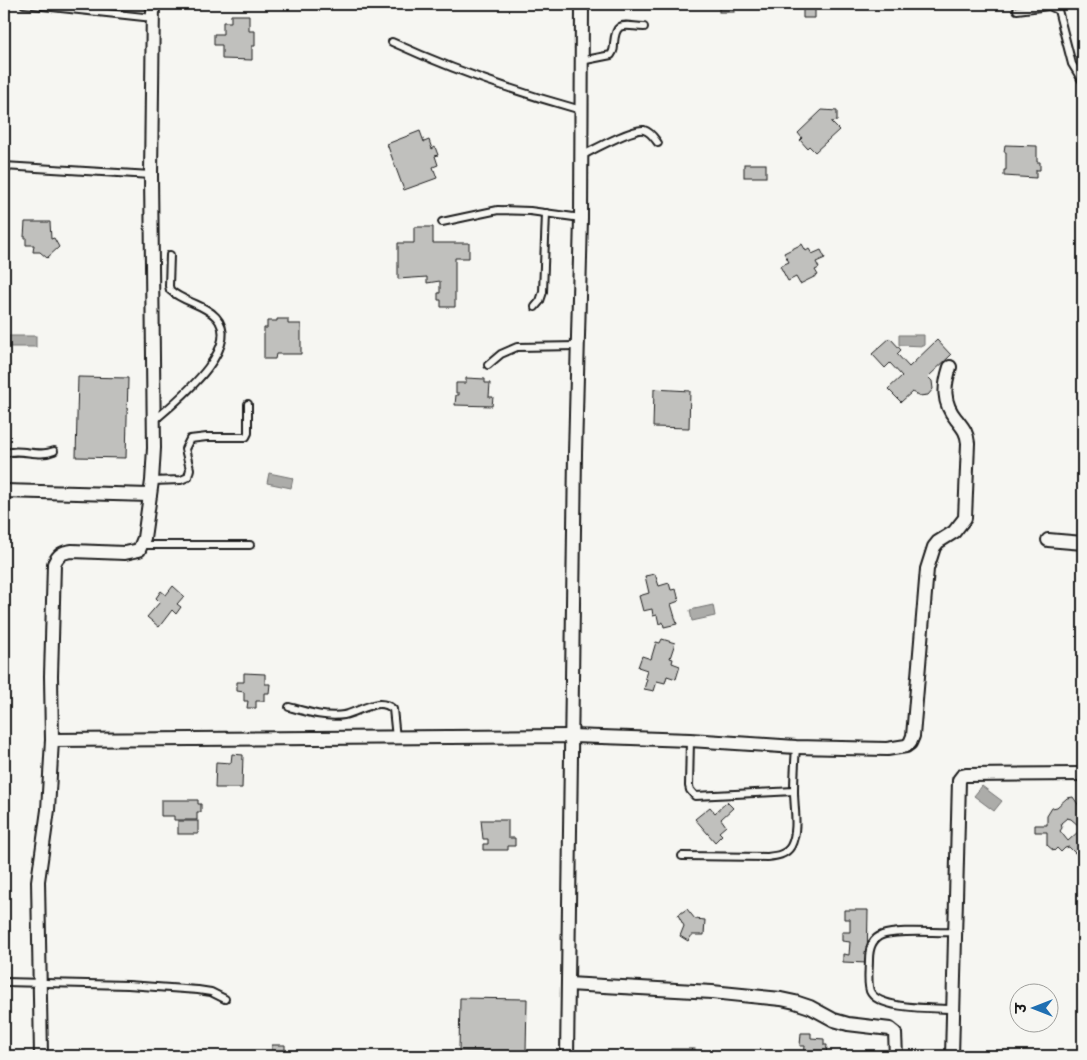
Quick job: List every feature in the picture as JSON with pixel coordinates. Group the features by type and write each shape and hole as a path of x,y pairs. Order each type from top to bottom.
{"street":[{"path":"40,1056 38,881 48,810 52,740 51,676 54,564 58,556 72,550 133,552 139,550 143,545 152,480 155,420 151,175 153,4"},
{"path":"567,1056 578,346 582,218 580,110 582,4"},
{"path":"52,740 572,736 690,740 796,747 897,748 906,746 910,743 913,736 927,569 934,547 938,542 954,532 965,518 968,443 966,432 952,415 946,403 944,388 950,367"},
{"path":"4,490 150,495"},
{"path":"1048,540 1083,542"},
{"path":"952,1056 958,785 960,778 966,775 1083,774"},
{"path":"568,984 741,994 795,1002 810,1007 834,1020 848,1024 890,1029 894,1033 896,1056"}],"lane":[{"path":"24,4 153,18"},
{"path":"1017,10 1054,6 1058,10 1072,64 1083,82"},
{"path":"581,61 611,55 614,50 615,31 618,28 622,26 644,26"},
{"path":"392,42 451,68 580,110"},
{"path":"581,156 640,130 648,132 658,143"},
{"path":"4,166 151,175"},
{"path":"442,222 498,210 546,213 582,218"},
{"path":"534,307 540,301 543,292 546,213"},
{"path":"155,420 202,376 211,364 223,335 223,328 214,315 170,290 170,255"},
{"path":"488,365 501,354 517,347 578,346"},
{"path":"152,480 181,480 188,477 190,469 185,446 192,438 246,437 248,432 248,404"},
{"path":"4,454 16,452 39,455 54,451"},
{"path":"143,545 250,545"},
{"path":"289,707 314,714 344,715 374,704 388,705 393,709 396,738"},
{"path":"690,740 689,786 695,796 794,791"},
{"path":"682,856 780,856 791,846 795,831 796,747"},
{"path":"953,1009 886,1003 875,998 870,992 869,951 872,944 882,935 955,932"},
{"path":"4,982 128,985 198,990 212,992 225,999"}],"shaded area":[{"path":"899,335 924,335 924,346 899,345"},
{"path":"8,336 36,336 36,347 8,347"},
{"path":"269,473 293,478 291,488 267,483"},
{"path":"713,605 715,616 692,621 690,610"},
{"path":"982,786 1002,801 994,811 974,796"}],"building":[{"path":"719,4 734,4 734,12 719,12"},
{"path":"803,4 819,4 819,9 815,9 815,18 803,18"},
{"path":"231,15 249,15 249,31 255,31 255,46 252,46 252,60 222,59 222,45 214,45 214,34 223,34 223,22 231,22"},
{"path":"822,110 837,111 837,121 831,122 839,130 815,152 809,146 807,148 800,140 802,138 798,133"},
{"path":"420,131 424,142 429,140 432,149 435,147 438,155 435,156 438,165 433,167 437,178 404,190 387,144"},
{"path":"1005,145 1037,146 1037,162 1040,162 1040,170 1036,170 1036,178 1004,176 1004,170 1006,170"},
{"path":"744,164 766,164 766,177 744,177"},
{"path":"25,222 50,222 51,239 54,238 59,247 47,258 40,252 33,252 34,245 26,245 26,237 24,237"},
{"path":"414,227 433,227 433,243 469,243 469,258 455,258 455,307 441,307 441,300 438,300 440,281 427,283 427,277 398,279 398,243 414,243"},
{"path":"802,244 806,251 809,249 812,254 821,250 825,258 816,262 819,268 815,270 818,275 800,284 796,277 788,281 780,266 789,262 784,253"},
{"path":"277,319 288,319 288,324 301,324 301,354 276,354 275,359 264,359 264,328 267,328 267,321 277,321"},
{"path":"890,338 901,350 897,354 909,367 937,340 951,355 928,377 932,381 933,389 928,395 919,396 912,392 901,402 888,389 902,376 890,363 885,368 872,354"},
{"path":"78,377 128,378 126,458 76,457"},
{"path":"466,378 485,379 485,383 490,383 489,397 493,397 492,406 455,405 456,395 459,395 459,393 456,393 456,383 466,383"},
{"path":"654,389 690,391 689,428 653,427"},
{"path":"655,574 659,586 669,583 671,590 676,589 679,601 671,604 677,624 664,627 663,622 659,624 657,615 653,616 652,609 643,611 639,596 649,593 645,576"},
{"path":"173,586 184,596 177,604 181,607 176,614 172,610 159,627 147,617 160,602 156,598 161,591 166,595"},
{"path":"662,639 675,643 670,658 673,659 672,663 680,666 676,679 667,676 665,683 657,681 654,691 644,689 647,670 638,667 642,656 651,659 656,642 660,643"},
{"path":"244,673 265,674 265,684 270,684 269,693 264,693 264,701 256,701 256,708 247,708 248,701 244,701 244,692 237,691 237,682 244,682"},
{"path":"232,754 243,755 242,788 215,788 216,762 231,763"},
{"path":"1073,797 1080,807 1083,807 1083,850 1077,855 1069,847 1061,852 1057,848 1054,851 1047,845 1047,832 1035,832 1035,825 1047,825 1047,816 1052,808 1057,807 1067,798","holes":["1067,818 1079,826 1080,830 1068,841 1060,831 1062,828 1061,823"]},
{"path":"161,800 198,800 198,804 201,804 201,812 197,812 197,820 174,820 174,816 161,816"},
{"path":"727,802 733,808 721,819 726,826 719,832 722,835 715,842 695,819 710,807 715,813"},
{"path":"481,820 508,820 508,838 515,838 515,846 508,846 508,850 483,850 483,844 488,844 488,839 483,839"},
{"path":"178,821 198,821 198,834 178,834"},
{"path":"687,909 695,919 705,920 704,935 692,935 688,941 680,936 684,926 678,915"},
{"path":"844,910 868,910 867,963 843,962 843,954 849,955 850,942 842,941 842,932 850,932 850,919 844,919"},
{"path":"460,998 527,999 526,1052 459,1051"},
{"path":"801,1033 811,1033 811,1038 824,1039 824,1045 827,1045 826,1056 804,1056 805,1046 800,1046"},
{"path":"272,1045 285,1045 285,1056 269,1056 272,1055"},
{"path":"671,1049 695,1049 695,1056 671,1056"}]}
